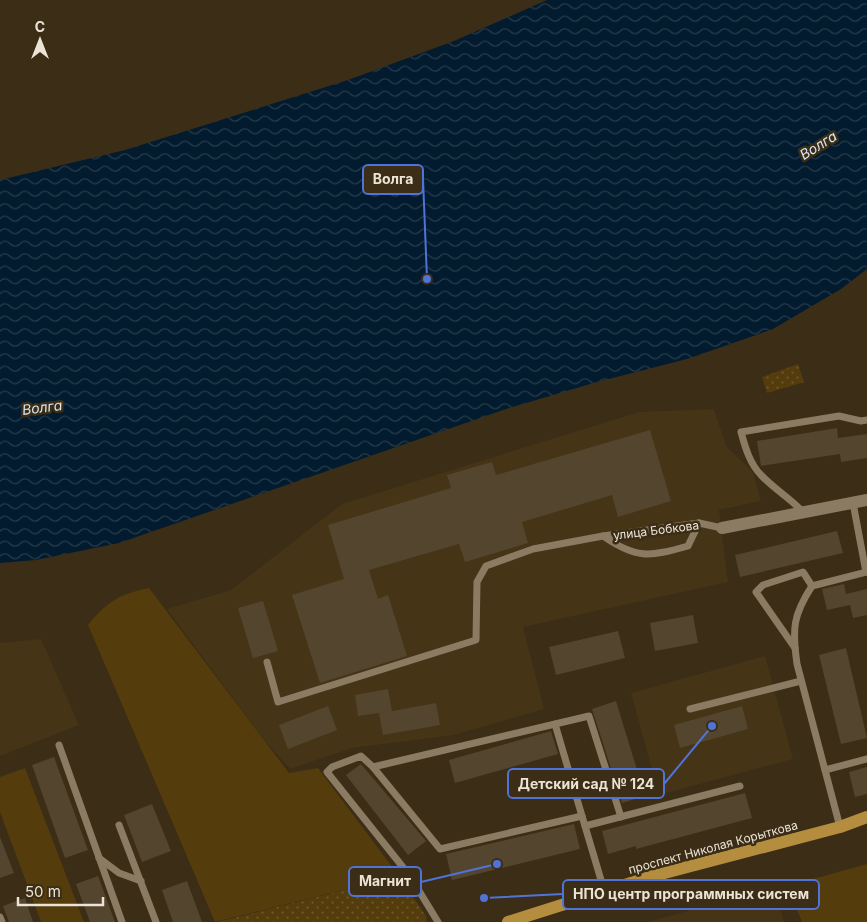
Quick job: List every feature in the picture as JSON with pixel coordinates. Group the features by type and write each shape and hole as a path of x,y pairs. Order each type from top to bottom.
{"main road":[{"name":"проспект Николая Корыткова","path":"508,922 604,890 840,827 867,817"},
{"name":"проспект Николая Корыткова","path":"840,827 867,826"}],"street":[{"name":"улица Бобкова","path":"722,528 867,500"}],"lane":[{"path":"803,512 791,498 761,475 746,452 741,432 839,416 861,421 867,420"},
{"path":"840,827 801,681 795,648 796,618 799,606 812,586 867,572 853,502"},
{"path":"602,536 624,551 643,555 652,554 688,546 699,523"},
{"name":"улица Бобкова","path":"267,662 278,702 476,640 476,582 486,566 533,549 602,536 699,523 722,528"},
{"path":"795,648 756,592 763,585 803,572 812,586"},
{"path":"690,709 801,681"},
{"path":"373,767 589,716 621,817"},
{"path":"555,724 604,890"},
{"path":"58,745 122,922"},
{"path":"438,922 410,876 327,772 332,767 361,756 373,767 440,849 582,816"},
{"path":"825,770 867,759"},
{"path":"585,826 740,786"},
{"path":"119,825 156,922"},
{"path":"99,858 119,873 141,881"},
{"path":"0,917 2,922"}],"shaded area":[{"path":"798,364 804,382 767,393 762,377"},
{"path":"714,409 726,446 753,472 761,501 719,510 728,582 523,627 544,709 454,735 352,748 290,769 261,736 167,609 231,590 342,504 639,412"},
{"path":"149,588 289,773 318,768 399,876 215,922 88,625 101,610 114,600 129,593"},
{"path":"41,639 79,725 0,756 0,643"},
{"path":"765,656 793,759 659,795 631,693"},
{"path":"25,768 84,922 41,922 0,812 0,777"},
{"path":"867,864 867,922 802,922 788,886"},
{"path":"399,876 426,916 427,922 217,922"},
{"path":"774,888 784,922 648,922 665,917"}],"water":[{"name":"Волга","path":"547,0 867,0 867,269 841,289 773,329 687,359 597,382 509,408 119,543 36,560 0,563 0,180 125,150 348,80 454,41"}],"building":[{"path":"837,428 838,438 867,434 867,458 841,462 840,454 761,466 757,441"},
{"path":"650,430 671,501 618,517 612,495 522,522 528,543 465,562 459,544 369,570 378,599 388,595 407,656 320,683 292,595 344,579 328,525 451,488 447,475 492,462 496,475"},
{"path":"837,531 843,553 740,577 735,555"},
{"path":"844,584 846,594 867,589 867,615 853,618 850,605 827,610 822,589"},
{"path":"263,601 278,651 253,658 238,608"},
{"path":"693,615 698,643 655,651 650,623"},
{"path":"618,631 625,658 556,675 549,647"},
{"path":"846,648 867,738 841,744 819,655"},
{"path":"388,689 392,711 436,703 440,725 383,735 379,713 358,716 355,695"},
{"path":"616,701 645,796 622,803 592,709"},
{"path":"328,706 337,730 288,749 279,725"},
{"path":"742,706 748,729 680,748 674,725"},
{"path":"551,731 558,754 455,783 449,760"},
{"path":"54,757 88,850 65,858 32,765"},
{"path":"361,764 426,841 408,855 346,775"},
{"path":"867,767 867,794 855,797 849,772"},
{"path":"745,793 752,818 636,849 636,846 608,854 602,831"},
{"path":"152,804 171,851 142,862 124,815"},
{"path":"574,824 580,849 452,880 446,854"},
{"path":"0,837 14,873 0,878"},
{"path":"98,876 115,922 90,922 76,884"},
{"path":"187,881 202,922 173,922 162,890"},
{"path":"25,898 33,922 9,922 3,906"}],"place":[{"name":"Волга","path":"427,279"},
{"name":"Детский сад № 124","path":"712,726"},
{"name":"Магнит","path":"497,864"},
{"name":"НПО центр программных систем","path":"484,898"}]}
